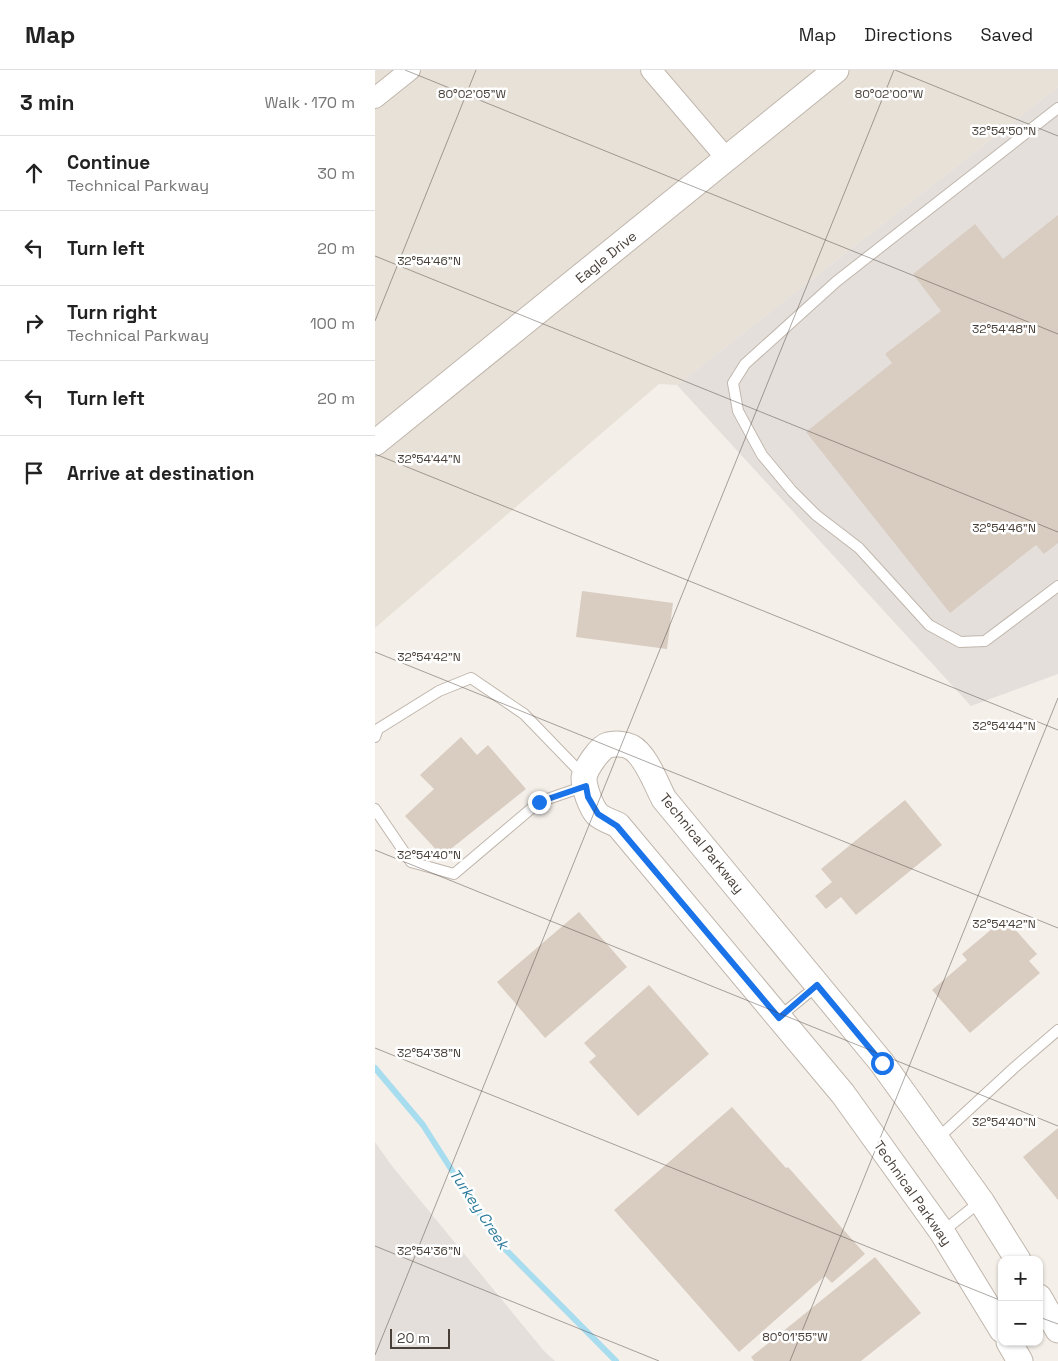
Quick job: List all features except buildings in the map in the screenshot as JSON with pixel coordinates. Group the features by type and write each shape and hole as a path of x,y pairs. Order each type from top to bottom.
{"street":[{"path":"375,98 410,70"},
{"path":"651,70 727,159"},
{"name":"Eagle Drive","path":"375,443 836,70"},
{"name":"Technical Parkway","path":"998,1324 941,1232 843,1094 617,826 598,814 588,797 585,781 591,762 607,745 621,744 632,748 651,769 655,783 664,799 882,1063 981,1201 1015,1256"},
{"path":"1041,1301 1058,1330"},
{"path":"1011,1346 1020,1361"}],"lane":[{"path":"1058,108 837,281 745,364 733,384 738,411 762,455 792,491 816,515 859,548 929,625 961,642 985,641 1058,586"},
{"path":"375,738 378,728 439,691 471,678 524,714 585,781 539,802 455,874 411,862 375,810"},
{"path":"779,1018 817,985"},
{"path":"937,1139 1058,1030"},
{"path":"941,1232 981,1201"}],"shaded area":[{"path":"375,70 1058,70 1058,87 677,385 659,384 375,628"},
{"path":"1058,87 1058,674 971,706 677,385"},
{"path":"375,1142 392,1166 544,1351 555,1361 375,1361"}],"waterway":[{"name":"Turkey Creek","path":"375,1068 423,1125 497,1241 616,1361"}],"route":[{"path":"539,802 586,786 588,797 598,814 617,826 779,1018 817,985 882,1063"}]}
